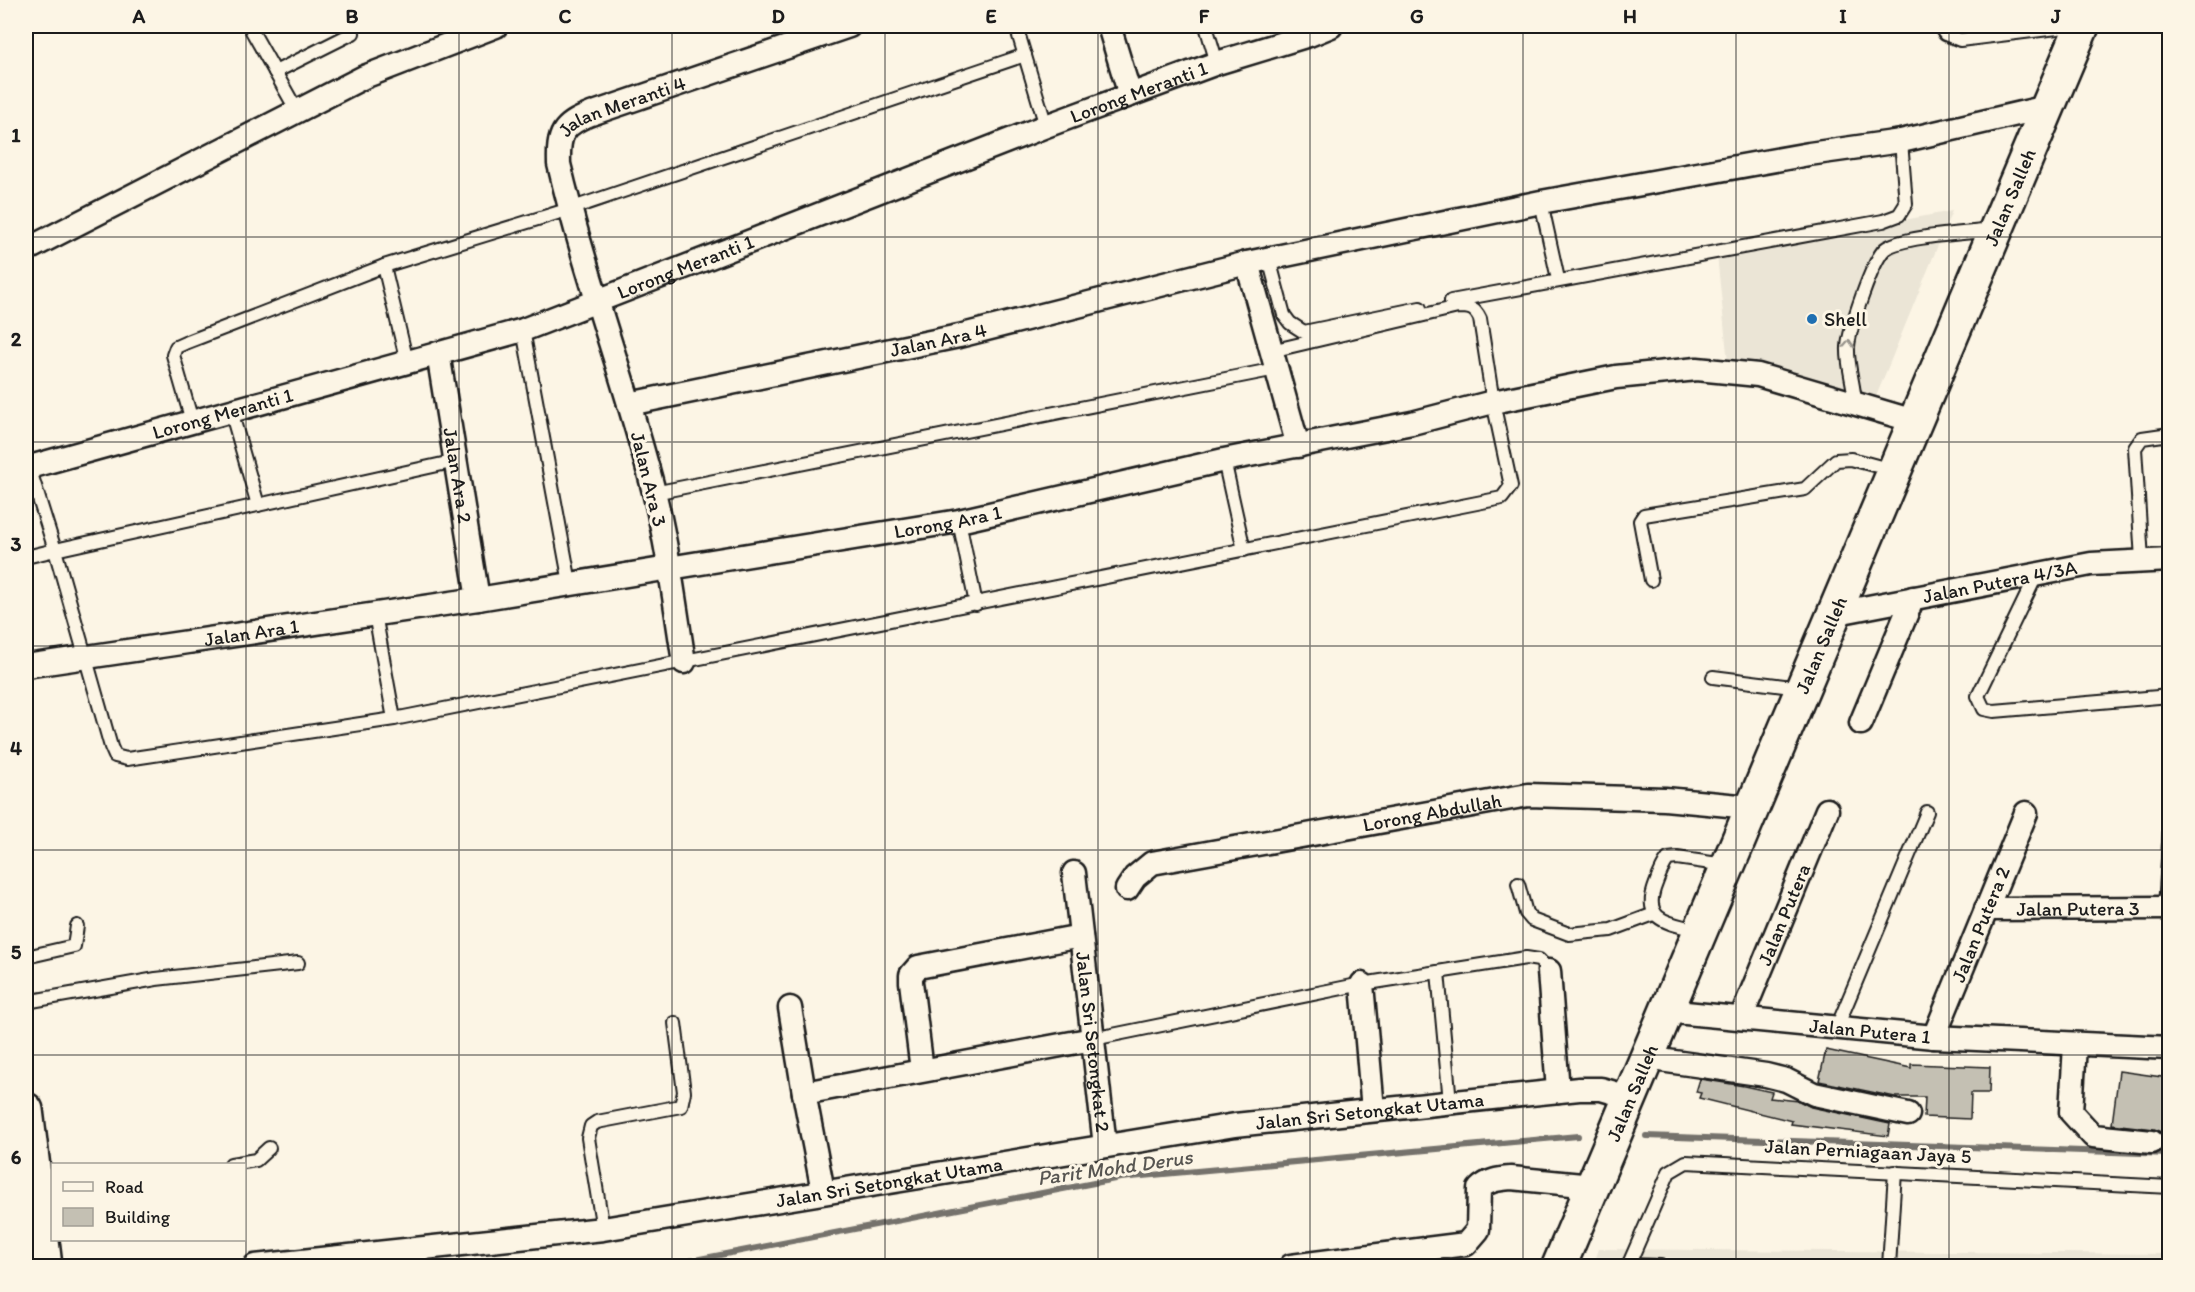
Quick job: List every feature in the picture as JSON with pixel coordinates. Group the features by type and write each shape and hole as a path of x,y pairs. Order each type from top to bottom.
{"main road":[{"name":"Jalan Salleh","path":"1558,1266 1750,807 2082,26"},
{"path":"26,1110 44,1188 45,1266"}],"street":[{"path":"26,250 364,77 496,26"},
{"name":"Jalan Meranti 4","path":"595,301 559,164 562,132 573,121 849,26"},
{"path":"1109,26 1130,95"},
{"name":"Lorong Meranti 1","path":"27,468 523,330 1046,126 1308,30 1331,26"},
{"name":"Jalan Ara 4","path":"629,404 960,336 1247,263 1541,202 1809,154 1902,141 2047,107"},
{"path":"1247,263 1298,446"},
{"name":"Jalan Ara 3","path":"595,301 629,404 654,493 669,567 684,662"},
{"name":"Jalan Ara 2","path":"438,353 478,599"},
{"name":"Lorong Ara 1","path":"478,599 959,521 1224,460 1412,423 1493,402 1616,377 1697,369 1758,375 1914,420"},
{"name":"Jalan Putera 4/3A","path":"1832,614 2091,564 2169,560"},
{"path":"1861,723 1913,598"},
{"name":"Jalan Ara 1","path":"26,666 478,599"},
{"name":"Lorong Abdullah","path":"1127,889 1135,877 1152,864 1528,795 1665,799 1750,807"},
{"name":"Jalan Putera","path":"1741,1018 1827,810"},
{"name":"Jalan Putera 2","path":"1934,1037 2026,813"},
{"name":"Jalan Sri Setongkat 2","path":"1074,873 1105,1146"},
{"name":"Jalan Putera 3","path":"1986,909 2167,908"},
{"name":"Jalan Sri Setongkat 2","path":"922,1070 911,982 914,970 918,967 1081,936"},
{"path":"1549,971 1558,1091"},
{"path":"1362,984 1373,1110"},
{"path":"790,1008 823,1191"},
{"name":"Jalan Putera 1","path":"1665,1011 1934,1037 2169,1048"},
{"path":"804,1093 1093,1039"},
{"path":"2075,1045 2071,1112 2093,1136 2152,1142"},
{"path":"1646,1058 1766,1075 1786,1080 1814,1094 1908,1114"},
{"name":"Jalan Sri Setongkat Utama","path":"255,1266 603,1229 1235,1125 1558,1091 1601,1089 1629,1097"},
{"path":"1291,1266 1466,1244 1478,1230 1479,1189 1485,1183 1497,1179 1511,1178 1592,1186"}],"lane":[{"path":"1016,26 1046,126"},
{"path":"1206,26 1218,63"},
{"path":"1939,26 1945,34 1960,40 2074,26"},
{"path":"252,31 297,111"},
{"path":"275,72 353,33"},
{"path":"192,421 173,355 176,347 384,266 570,209 1025,55"},
{"path":"1269,259 1284,315 1304,332 1558,279 1883,220 1899,215 1906,204 1902,141"},
{"path":"1541,202 1558,279"},
{"path":"1855,402 1849,362 1850,331 1877,261 1885,249 1913,240 1995,230"},
{"path":"384,266 407,362"},
{"path":"27,468 55,550 111,747 115,756 122,758 394,719 1502,498 1511,486 1493,402 1480,319 1476,310 1468,307 1274,360 654,493"},
{"path":"523,330 570,583"},
{"path":"231,411 258,505"},
{"path":"2142,560 2134,448 2142,438 2169,434"},
{"path":"1651,580 1640,521 1644,515 1805,489 1836,459 1851,459 1893,470"},
{"path":"1224,460 1244,550"},
{"path":"26,557 456,461"},
{"path":"959,521 976,604"},
{"path":"2037,574 1978,696 1984,709 1994,711 2169,696"},
{"path":"375,614 394,719"},
{"path":"1713,677 1801,688"},
{"path":"1837,1028 1927,812"},
{"path":"2167,908 2169,826"},
{"path":"1699,931 1659,919 1654,914 1650,901 1660,871 1668,859 1677,858 1726,865"},
{"path":"1518,884 1526,913 1532,920 1569,933 1611,930 1654,914"},
{"path":"26,957 74,946 77,926"},
{"path":"1093,1039 1362,984 1526,958 1539,960 1549,971"},
{"path":"26,1002 156,979 298,963"},
{"path":"1438,972 1450,1102"},
{"path":"603,1229 588,1138 591,1126 597,1122 681,1106 684,1092 675,1023"},
{"path":"237,1163 256,1160 269,1148"},
{"name":"Jalan Perniagaan Jaya 5","path":"1628,1266 1669,1172 1686,1162 2169,1187"},
{"path":"1889,1266 1895,1172"},
{"path":"1628,1266 1661,1266"}],"shaded area":[{"path":"1952,211 1875,399 1728,363 1717,255"},
{"path":"1599,1249 2170,1254 2169,1266 1593,1266"}],"building":[{"path":"1826,1050 1911,1068 1911,1064 1990,1067 1989,1093 1971,1093 1970,1119 1924,1117 1925,1097 1895,1097 1819,1081"},
{"path":"2119,1071 2169,1078 2169,1140 2165,1140 2160,1131 2154,1129 2112,1124"},
{"path":"1700,1079 1772,1092 1770,1098 1799,1101 1811,1107 1890,1124 1888,1136 1791,1124 1792,1121 1699,1098 1701,1093 1696,1092"}],"waterway":[{"name":"Parit Mohd Derus","path":"663,1266 1120,1178 1578,1136"},
{"path":"1646,1136 2170,1154"}],"place":[{"name":"Shell","path":"1812,319"}]}
